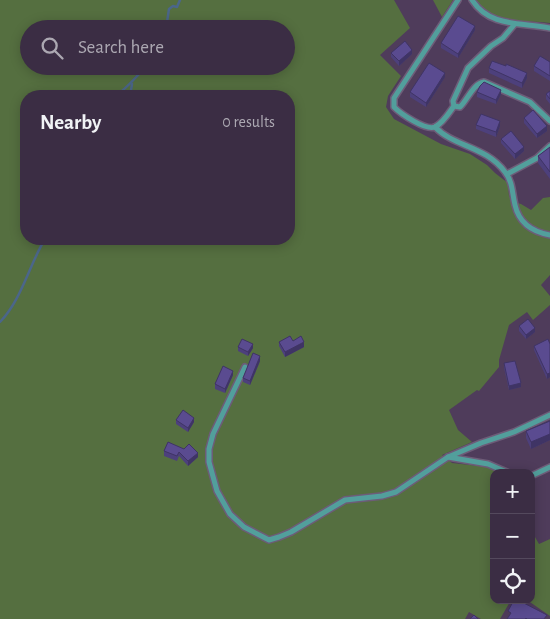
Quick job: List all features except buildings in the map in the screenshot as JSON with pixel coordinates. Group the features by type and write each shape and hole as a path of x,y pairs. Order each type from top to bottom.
{"street":[{"path":"458,0 402,84 394,103 394,107 405,116 430,128 441,123 454,106 453,101 468,68 491,46 503,38 514,24"},
{"path":"472,0 481,12 490,17 514,24 550,28"},
{"path":"454,106 460,106 477,84 484,82 530,102 550,121"},
{"path":"435,127 448,137 488,156 507,174 512,185 515,206 527,227 550,235"},
{"path":"507,174 537,158 550,146"},
{"path":"245,367 213,434 209,449 209,462 217,491 230,514 244,528 269,540 279,538 291,532 345,500 382,496 396,492 448,457 514,432 550,415"},
{"path":"448,457 488,464 500,469"},
{"path":"535,474 550,467"}],"green space":[{"path":"0,0 394,0 410,28 380,55 401,76 388,96 386,107 394,119 441,144 470,154 487,165 508,183 509,196 514,202 531,210 543,198 550,197 550,275 541,285 550,296 550,305 533,320 527,312 509,325 499,360 499,367 479,391 477,390 449,410 458,430 472,442 442,455 452,463 492,469 490,469 490,604 509,604 500,619 481,619 469,612 465,619 0,619"},
{"path":"433,0 453,0 442,17"},
{"path":"476,0 550,0 550,23 509,20 499,17 490,14"},
{"path":"535,537 539,544 550,539 550,616 533,604 535,604"}],"waterway":[{"path":"167,20 169,9 173,6 177,7 180,0"},
{"path":"123,90 138,75"},
{"path":"131,90 132,84"},
{"path":"0,322 8,313 20,292 41,245"}]}
